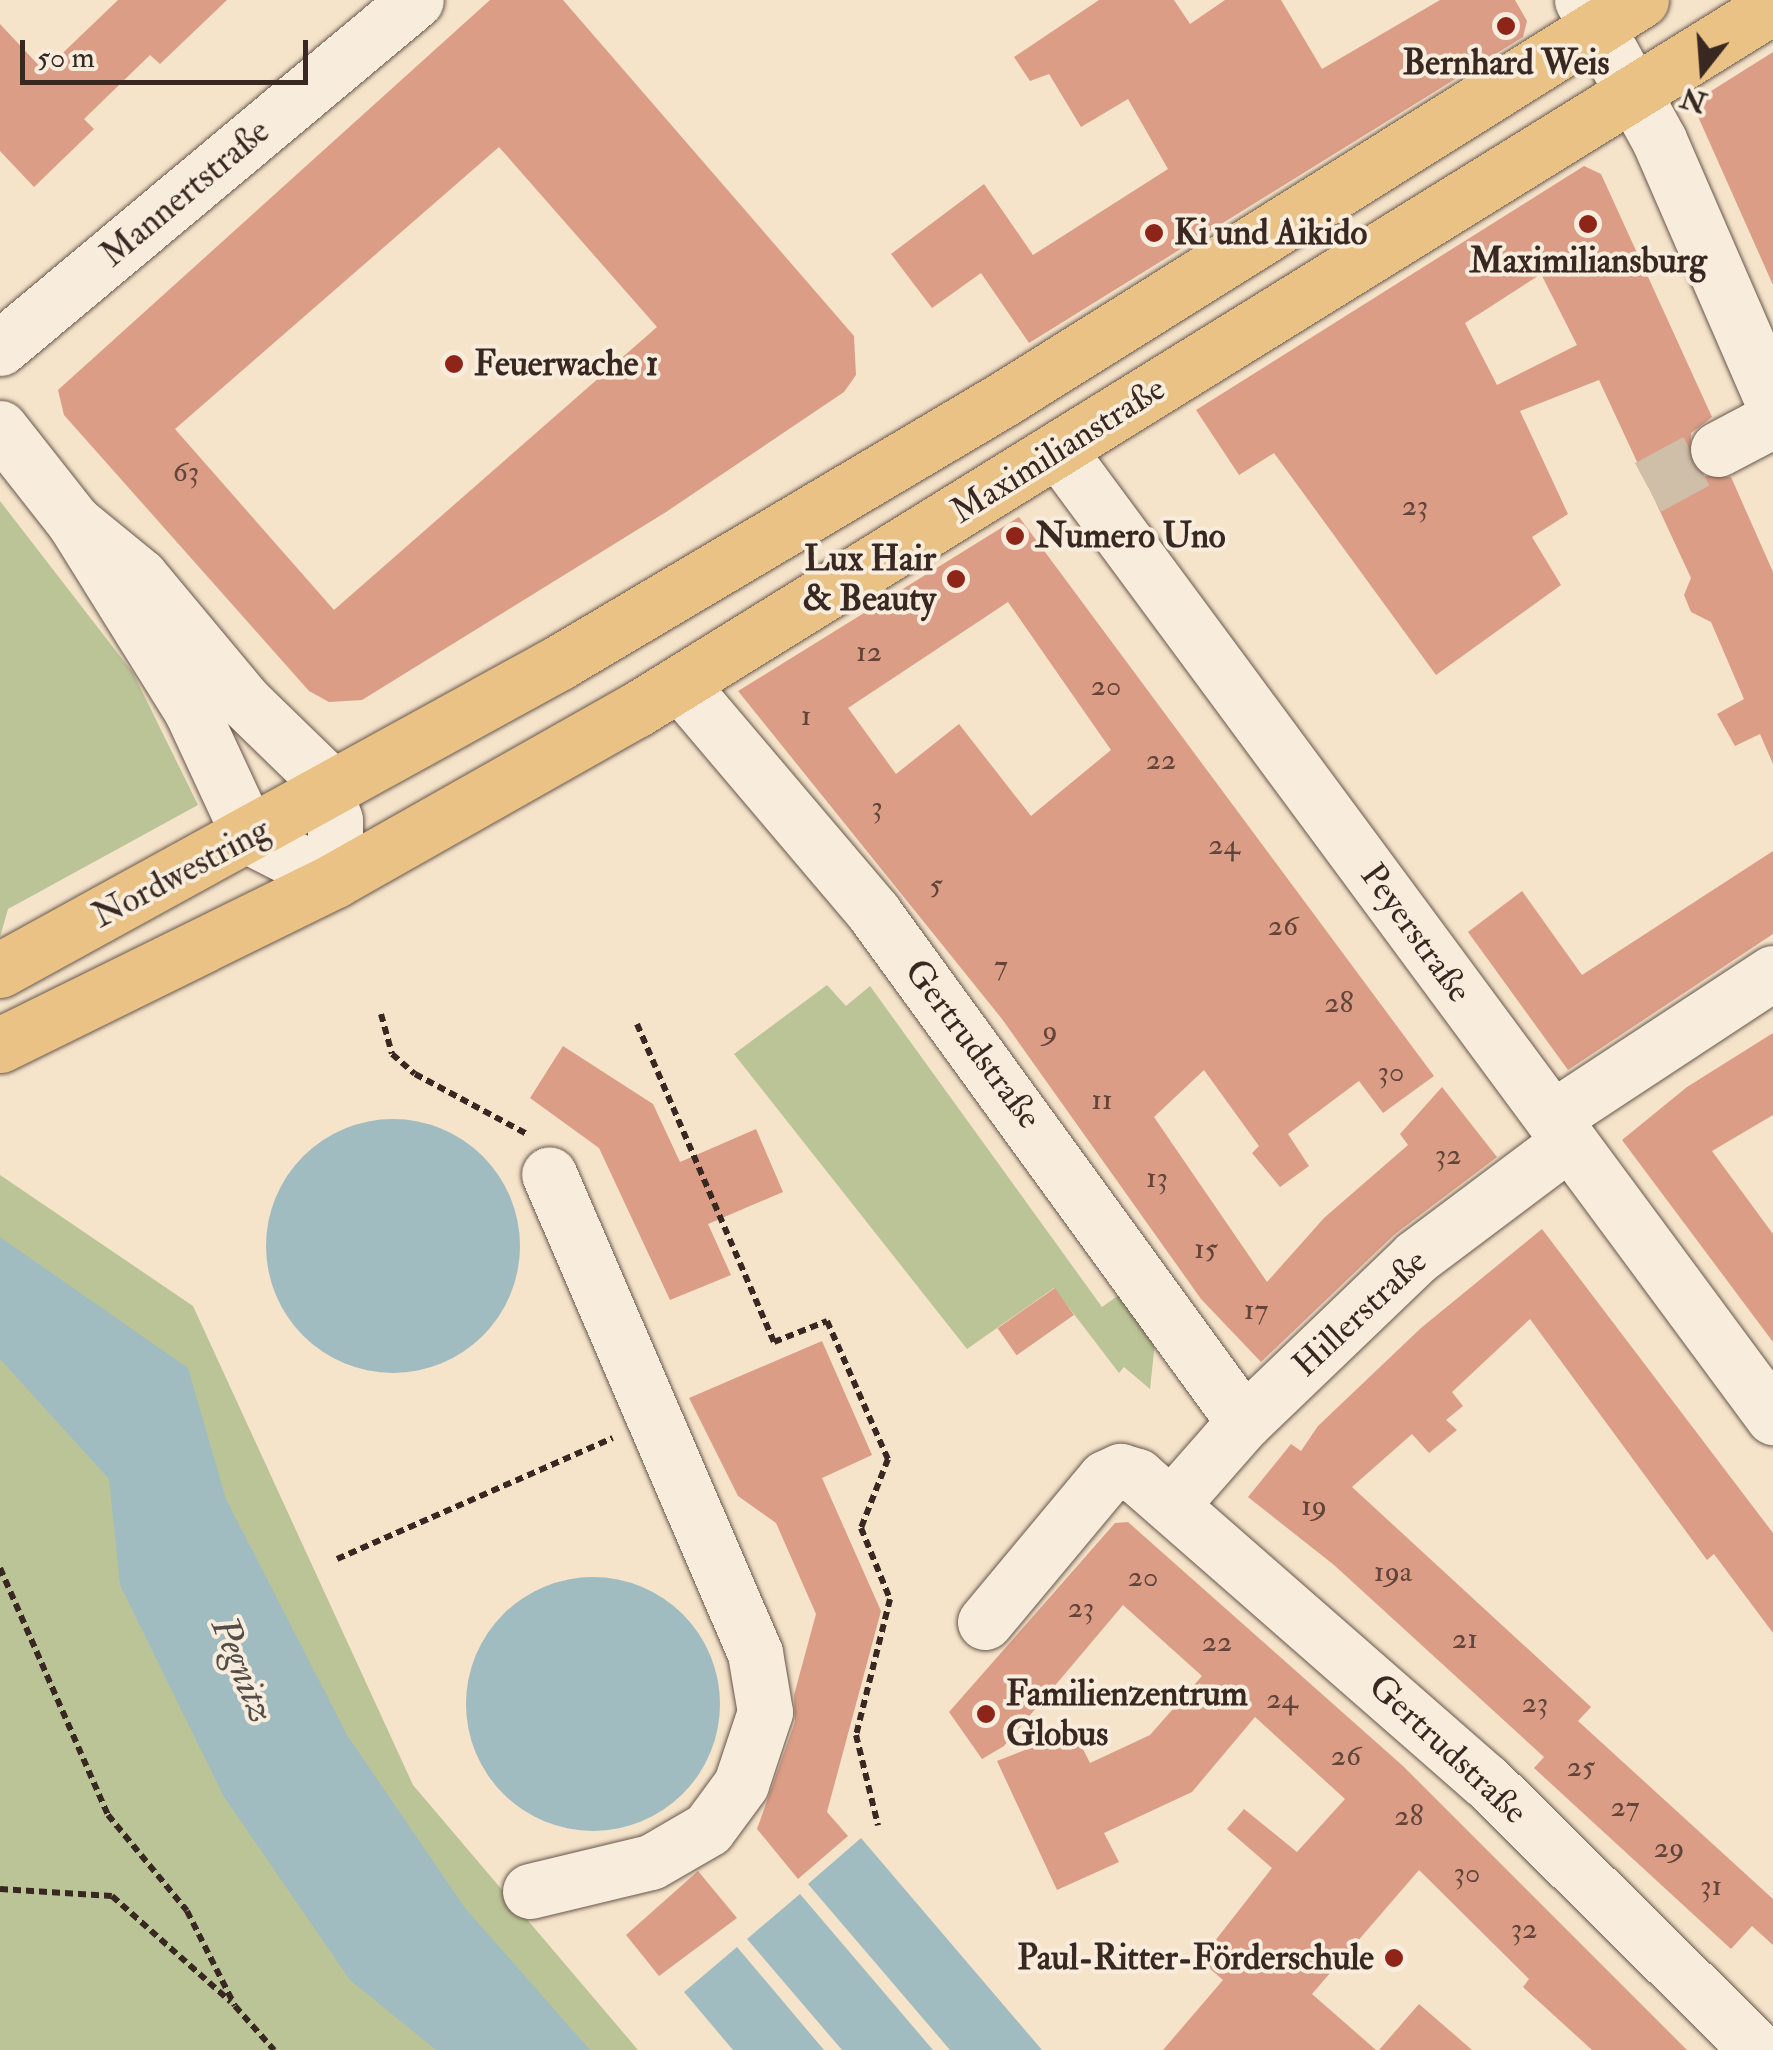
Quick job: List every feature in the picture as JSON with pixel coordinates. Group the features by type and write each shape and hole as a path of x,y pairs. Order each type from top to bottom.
{"main road":[{"name":"Maximilianstraße","path":"335,880 680,684 1773,6"},
{"name":"Maximilianstraße","path":"330,790 985,410 1607,9"},
{"name":"Nordwestring","path":"16,962 330,790"},
{"name":"Nordwestring","path":"0,1045 335,880"}],"street":[{"name":"Mannertstraße","path":"0,348 416,0"},
{"path":"1607,9 1634,90 1773,402"},
{"path":"1718,449 1773,420"},
{"path":"0,428 74,522 191,710 250,836 335,880"},
{"name":"Peyerstraße","path":"1058,450 1773,1416"},
{"path":"74,522 140,576 244,702 287,738 330,790 335,880"},
{"name":"Gertrudstraße","path":"680,684 886,928 1244,1422"},
{"name":"Hillerstraße","path":"1171,1505 1244,1422 1416,1257 1560,1130 1773,973"},
{"path":"530,1891 651,1862 686,1846 725,1808 762,1736 765,1712 755,1653 550,1174"},
{"name":"Gertrudstraße","path":"985,1622 1105,1478 1120,1471 1171,1505 1486,1780 1758,2050"}],"path":[{"path":"382,1014 392,1054 414,1074 532,1137 550,1174"},
{"path":"637,1024 774,1342 826,1321 888,1459 861,1528 890,1599 856,1736 878,1825"},
{"path":"337,1560 655,1419"},
{"path":"0,1568 108,1815 187,1911 236,2006"},
{"path":"0,1889 112,1896 236,2006 274,2050"}],"green space":[{"path":"0,501 133,673 198,805 8,909 0,937"},
{"path":"827,985 846,1006 870,986 1102,1307 1129,1288 1157,1324 1150,1389 1124,1367 1119,1373 1054,1288 967,1349 734,1054"},
{"path":"0,1175 193,1306 413,1785 638,2050 0,2050"}],"water":[{"path":"393,1119 442,1128 483,1156 511,1197 520,1246 511,1295 483,1336 442,1364 393,1373 344,1364 303,1336 275,1295 266,1246 275,1197 303,1156 344,1128"},
{"name":"Pegnitz","path":"0,1237 188,1368 226,1499 347,1735 465,1908 590,2050 436,2050 350,1980 224,1797 120,1585 109,1479 0,1359"},
{"path":"593,1577 642,1586 683,1614 711,1655 720,1704 711,1753 683,1794 642,1822 593,1831 544,1822 503,1794 475,1753 466,1704 475,1655 503,1614 544,1586"},
{"path":"861,1838 1042,2050 950,2050 808,1884"},
{"path":"800,1894 933,2050 842,2050 747,1939"},
{"path":"737,1947 824,2050 733,2050 684,1992"}],"building":[{"path":"118,0 227,0 160,64 150,55 84,119 94,129 34,187 0,151 0,24 44,71"},
{"path":"490,0 563,0 854,336 856,375 844,392 666,512 362,700 329,702 309,691 64,415 58,390","holes":["499,147 657,327 334,610 175,429"]},
{"path":"1099,0 1174,0 1190,24 1225,0 1281,0 1322,69 1440,0 1515,0 1527,21 1523,37 1029,343 981,273 932,308 891,254 984,184 1033,255 1168,169 1128,99 1081,127 1049,74 1030,81 1014,57"},
{"path":"1773,52 1773,285 1692,103"},
{"path":"1584,166 1601,174 1712,417 1691,433 1690,463 1702,476 1731,477 1773,572 1773,764 1760,734 1735,746 1717,714 1744,699 1711,622 1691,612 1684,595 1691,578 1599,380 1520,411 1568,514 1532,537 1561,585 1436,675 1274,453 1239,475 1196,410","holes":["1541,274 1577,345 1497,385 1465,323"]},
{"path":"1019,517 1434,1076 1383,1113 1359,1081 1288,1134 1309,1166 1280,1187 1252,1153 1259,1146 1204,1070 1154,1117 1267,1282 1324,1218 1408,1145 1400,1134 1442,1087 1497,1157 1395,1234 1261,1362 1201,1299 1002,1019 738,691","holes":["1008,602 1111,750 1031,816 959,724 896,774 848,708"]},
{"path":"1773,851 1773,934 1568,1070 1468,932 1522,891 1582,975"},
{"path":"1773,1033 1773,1115 1712,1151 1773,1234 1773,1342 1622,1140 1687,1087"},
{"path":"563,1046 653,1104 680,1162 756,1129 783,1192 708,1224 731,1275 670,1300 599,1148 530,1098"},
{"path":"1542,1229 1773,1533 1773,1633 1714,1554 1707,1560 1530,1319 1452,1392 1463,1406 1446,1420 1457,1430 1429,1453 1412,1434 1352,1487 1591,1707 1578,1721 1773,1899 1773,1945 1752,1926 1731,1949 1534,1768 1544,1757 1334,1565 1248,1497 1291,1444 1301,1451 1318,1426 1421,1328"},
{"path":"1055,1288 1074,1315 1017,1355 998,1328"},
{"path":"822,1341 872,1455 822,1478 881,1611 827,1812 848,1836 798,1879 757,1829 795,1722 794,1695 816,1614 776,1523 738,1496 689,1398"},
{"path":"1128,1522 1403,1766 1687,2050 1592,2050 1523,1987 1529,1979 1419,1870 1312,1994 1376,2050 1163,2050 1223,1980 1200,1960 1272,1868 1227,1829 1244,1809 1297,1852 1345,1799 1255,1717 1192,1792 1104,1833 1119,1862 1057,1890 997,1761 1074,1731 1090,1763 1150,1735 1202,1676 1123,1605 1004,1746 982,1759 949,1712 1115,1523"},
{"path":"698,1871 737,1918 659,1976 626,1935"},
{"path":"1419,2004 1472,2050 1379,2050"}],"tunnel":[{"path":"1648,487 1718,449"}],"place":[{"name":"Bernhard Weis","path":"1506,26"},
{"name":"Maximiliansburg","path":"1588,224"},
{"name":"Ki und Aikido","path":"1154,233"},
{"name":"Feuerwache 1","path":"454,364"},
{"name":"Numero Uno","path":"1015,536"},
{"name":"Lux Hair & Beauty","path":"956,579"},
{"name":"Familienzentrum Globus","path":"986,1714"},
{"name":"Paul-Ritter-Förderschule","path":"1394,1958"}]}
